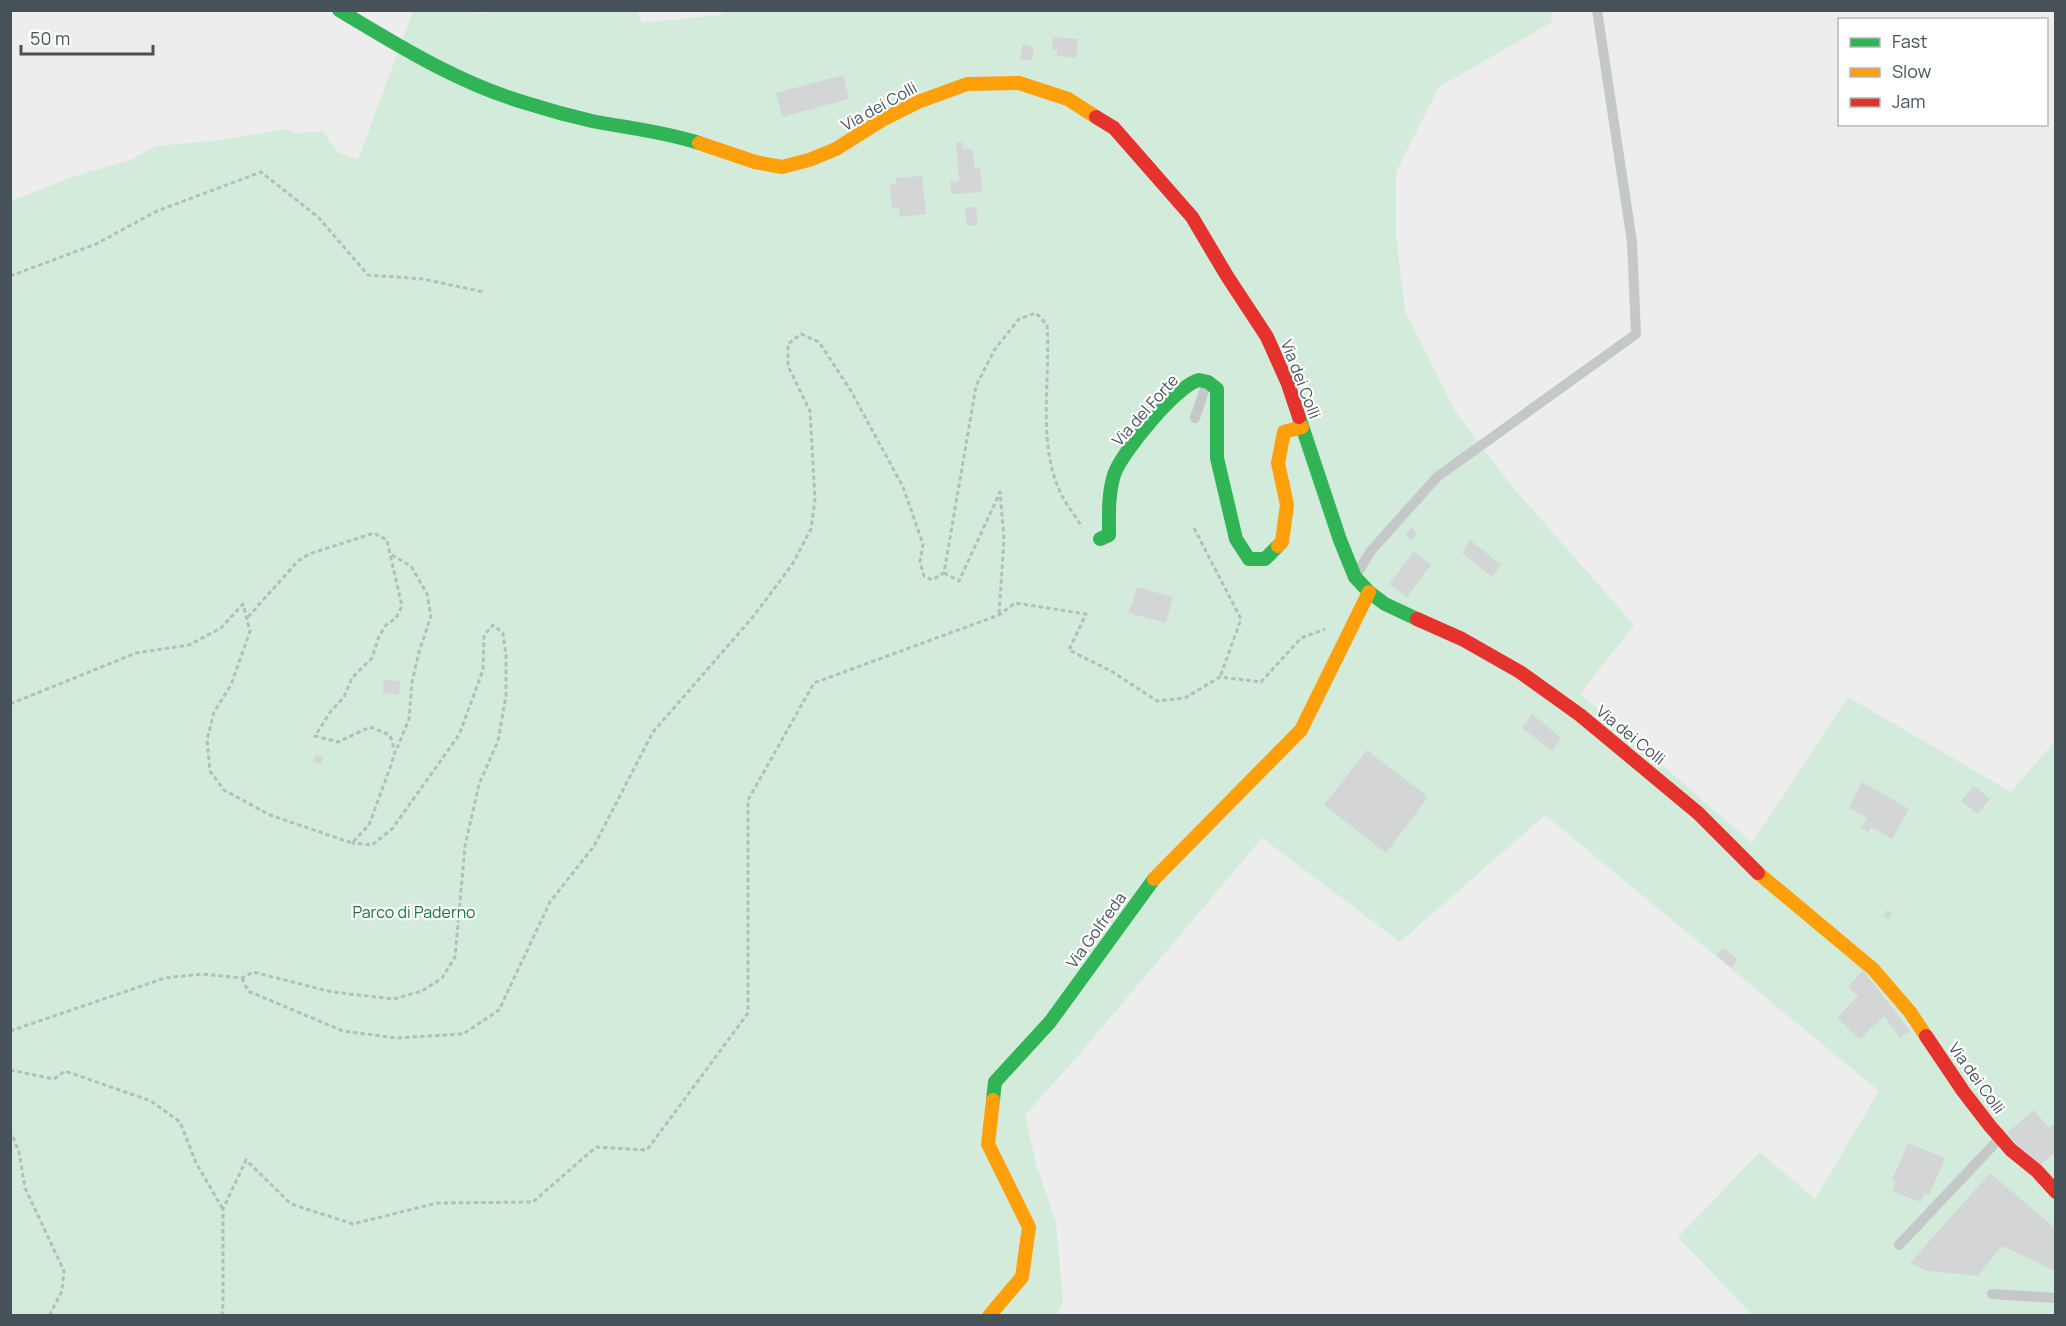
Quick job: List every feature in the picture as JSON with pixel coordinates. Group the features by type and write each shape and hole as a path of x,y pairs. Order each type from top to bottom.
{"main road":[{"name":"Via dei Colli","path":"339,10 426,62 459,78 525,103 589,120 668,134 755,162 782,167 809,160 836,149 882,120 918,102 967,84 1019,83 1068,99 1114,128 1192,217 1266,337 1288,384 1355,578 1386,604 1461,639 1520,672 1595,726 1698,813 1750,867 1873,969 1910,1012 1969,1099 2012,1150 2037,1171 2055,1192"},
{"name":"Via del Forte","path":"1100,539 1109,535 1109,506 1115,472 1128,452 1182,389 1197,380 1207,381 1217,389 1217,458 1236,539 1249,559 1265,560 1282,542 1287,505 1278,463 1284,432 1302,426"},
{"name":"Via Golfreda","path":"989,1316 1022,1277 1029,1227 988,1144 995,1082 1050,1022 1159,872 1301,730 1369,592"}],"lane":[{"path":"1355,578 1370,552 1437,477 1636,334 1632,242 1597,10"},
{"path":"1196,418 1207,381"},
{"path":"1899,1245 2001,1138"},
{"path":"1992,1294 2055,1298"}],"path":[{"path":"10,276 96,244 157,211 261,172 318,216 368,275 423,279 484,292"},
{"path":"944,573 976,386 995,349 1019,319 1036,313 1047,325 1049,353 1046,407 1050,459 1062,495 1089,538 1100,539"},
{"path":"242,978 248,991 343,1031 396,1038 463,1035 499,1010 550,902 594,846 653,732 752,618 792,565 811,529 815,499 810,411 788,366 788,344 801,334 819,342 851,391 903,488 923,543 920,562 924,576 932,580 944,573"},
{"path":"944,573 959,580 1000,492 1004,539 999,615"},
{"path":"1194,528 1241,620 1220,677"},
{"path":"247,617 297,562 309,554 374,533 387,540 402,606 396,618 386,626 380,636 372,658 352,678 344,697 331,711 315,736 338,742 370,727 390,735 395,752"},
{"path":"352,843 369,825 409,719 414,672 431,616 427,594 411,566 390,554"},
{"path":"222,1316 223,1209 246,1160 291,1204 353,1224 437,1203 533,1202 596,1147 646,1150 748,1013 748,800 814,683 999,615 1016,603 1086,614 1069,650 1111,671 1157,701 1185,698 1220,677 1261,682 1301,638 1329,628"},
{"path":"10,704 136,653 189,645 221,628 243,604 250,632 231,685 214,712 207,740 210,771 224,790 270,815 352,843 372,845 392,829 459,735 483,670 483,635 493,625 503,633 506,656 506,696 498,741 479,784 465,846 454,957 442,978 422,991 394,999 332,992 253,972 242,978 202,974 165,978 11,1030"},
{"path":"10,1070 54,1079 65,1071 151,1101 180,1122 196,1163 223,1209"},
{"path":"10,1130 19,1152 25,1188 64,1271 62,1291 49,1316"}],"green space":[{"name":"Parco di Paderno","path":"486,10 637,11 642,23 720,15 725,10 1551,11 1552,22 1439,87 1396,172 1396,235 1405,311 1455,411 1510,484 1634,625 1580,694 1752,843 1848,697 2011,792 2055,741 2055,1315 1752,1315 1678,1237 1760,1152 1815,1199 1879,1091 1545,815 1400,942 1262,838 1077,1057 1025,1115 1037,1167 1056,1223 1063,1302 1057,1315 11,1316 11,201 72,177 130,160 156,146 220,140 287,129 296,133 323,131 336,151 358,160 413,11 472,11 484,14"}],"building":[{"path":"1053,37 1078,39 1076,58 1057,56 1057,50 1052,50"},
{"path":"1023,44 1034,47 1032,61 1020,59"},
{"path":"843,75 849,99 782,117 776,93"},
{"path":"962,142 963,149 972,149 975,169 980,168 982,192 951,194 950,182 959,181 956,143"},
{"path":"922,176 926,214 900,217 899,208 892,209 890,184 896,184 896,178"},
{"path":"976,207 978,225 967,226 965,208"},
{"path":"1411,527 1417,533 1411,540 1405,535"},
{"path":"1470,540 1501,565 1492,577 1462,553"},
{"path":"1414,551 1431,565 1407,597 1389,584"},
{"path":"1137,587 1173,597 1166,623 1129,613"},
{"path":"384,680 400,681 399,695 383,692"},
{"path":"1532,714 1561,738 1552,751 1522,728"},
{"path":"1367,750 1428,797 1386,853 1324,805"},
{"path":"315,755 323,757 322,764 314,762"},
{"path":"1862,782 1909,809 1892,839 1871,827 1868,832 1861,828 1867,818 1849,808"},
{"path":"1974,786 1990,799 1978,814 1961,801"},
{"path":"1887,910 1892,914 1888,919 1883,915"},
{"path":"1723,947 1738,960 1731,968 1717,955"},
{"path":"1863,970 1910,1031 1900,1038 1884,1016 1860,1039 1837,1018 1858,996 1848,987"},
{"path":"2034,1110 2048,1127 2055,1124 2055,1152 2037,1168 2007,1133"},
{"path":"1908,1143 1945,1158 1929,1195 1925,1193 1921,1202 1892,1191 1896,1182 1892,1180"},
{"path":"1990,1173 2055,1228 2055,1271 2002,1246 1978,1276 1928,1271 1910,1263"}],"traffic: fast":[{"path":"339,10 430,63 501,95 584,119 660,133 699,143"},
{"path":"1100,539 1109,535 1109,505 1114,475 1127,452 1164,406 1189,385 1199,380 1208,382 1217,389 1217,458 1236,539 1249,559 1265,559 1278,546"},
{"path":"1299,417 1340,540 1355,577 1385,604 1417,619"},
{"path":"993,1100 995,1082 1050,1022 1154,879"}],"traffic: slow":[{"path":"699,143 755,162 782,167 809,160 836,149 882,120 918,102 967,84 1019,83 1068,99 1096,117"},
{"path":"1278,546 1282,542 1287,505 1278,463 1284,432 1302,427"},
{"path":"1154,879 1301,730 1369,592"},
{"path":"1758,873 1873,969 1910,1012 1926,1036"},
{"path":"989,1316 1022,1277 1029,1227 988,1144 993,1100"}],"traffic: jam":[{"path":"1096,117 1114,128 1192,217 1267,337 1288,384 1299,417"},
{"path":"1417,619 1462,639 1520,672 1580,715 1698,813 1758,873"},
{"path":"1926,1036 1990,1126 2011,1150 2037,1171 2056,1192"}]}
